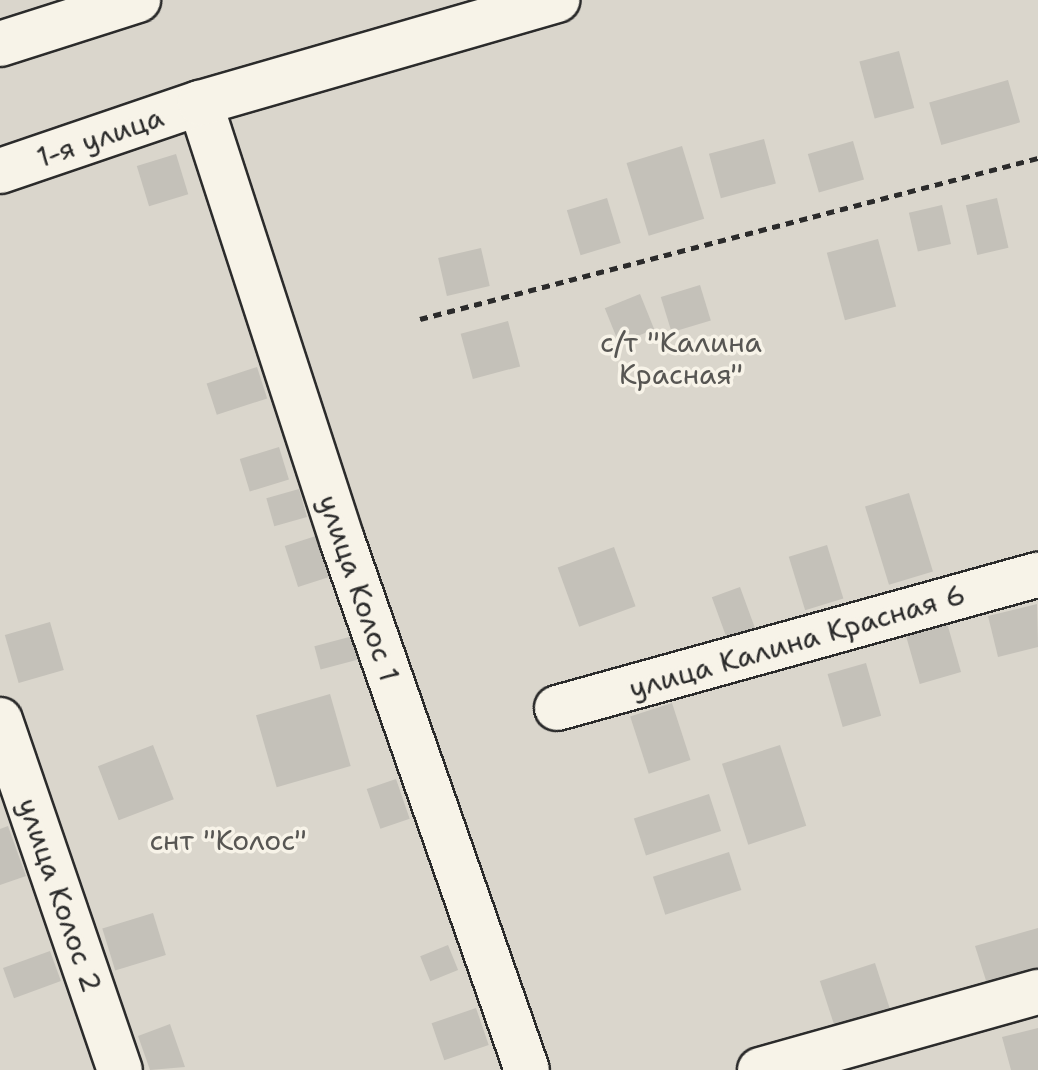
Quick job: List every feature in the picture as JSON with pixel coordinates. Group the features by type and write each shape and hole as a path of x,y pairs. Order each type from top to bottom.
{"street":[{"path":"0,44 138,0"},
{"name":"1-я улица","path":"0,171 200,103 557,0"},
{"name":"улица Колос 1","path":"200,103 342,540 527,1070"},
{"name":"улица Калина Красная 6","path":"557,708 1038,575"},
{"name":"улица Колос 2","path":"0,720 120,1070"},
{"path":"760,1070 1038,992"}],"path":[{"path":"420,319 1038,158"}],"green space":[{"name":"с/т \"Калина Красная\"","path":"0,0 1038,0 1038,1070 0,1070"}],"building":[{"path":"899,51 914,108 875,119 859,62"},
{"path":"1008,80 1020,122 941,145 929,103"},
{"path":"764,139 776,183 721,198 709,154"},
{"path":"853,141 864,179 819,192 808,154"},
{"path":"682,146 704,219 649,236 627,163"},
{"path":"176,154 188,194 149,206 137,166"},
{"path":"607,198 621,243 581,255 567,210"},
{"path":"997,198 1008,248 977,255 966,205"},
{"path":"942,205 951,244 918,252 909,213"},
{"path":"878,239 896,307 845,320 827,253"},
{"path":"481,248 490,286 447,296 438,258"},
{"path":"700,285 711,320 672,332 661,297"},
{"path":"640,294 654,329 619,343 605,308"},
{"path":"508,321 520,366 473,379 461,334"},
{"path":"257,367 267,398 217,415 207,383"},
{"path":"279,447 289,480 250,492 240,459"},
{"path":"299,489 307,517 274,526 266,498"},
{"path":"909,493 933,571 889,585 865,506"},
{"path":"319,535 332,576 298,587 285,546"},
{"path":"827,545 843,599 805,610 789,557"},
{"path":"614,547 636,606 579,627 558,568"},
{"path":"740,587 755,628 727,639 712,597"},
{"path":"1037,604 1038,647 998,657 988,616"},
{"path":"50,622 64,670 19,683 5,635"},
{"path":"947,623 961,672 920,684 906,635"},
{"path":"353,636 359,659 321,670 314,646"},
{"path":"866,663 881,716 843,727 828,674"},
{"path":"330,694 351,766 277,787 256,715"},
{"path":"672,703 691,760 649,774 630,717"},
{"path":"153,745 174,799 119,820 98,766"},
{"path":"780,745 806,826 748,845 722,764"},
{"path":"396,779 410,819 380,829 367,789"},
{"path":"709,794 721,831 646,856 634,818"},
{"path":"8,826 26,876 0,885 0,829"},
{"path":"729,852 741,890 665,915 653,877"},
{"path":"153,913 166,955 115,971 102,928"},
{"path":"1038,928 1038,976 989,990 975,946"},
{"path":"448,945 458,970 430,981 420,956"},
{"path":"50,951 61,981 14,998 3,968"},
{"path":"875,963 891,1012 836,1030 820,981"},
{"path":"476,1008 489,1045 444,1060 432,1023"},
{"path":"170,1024 185,1067 150,1070 138,1036"},
{"path":"1038,1028 1038,1070 1011,1070 1002,1037"}],"park label":[{"name":"снт \"Колос\"","path":"228,840"}]}
